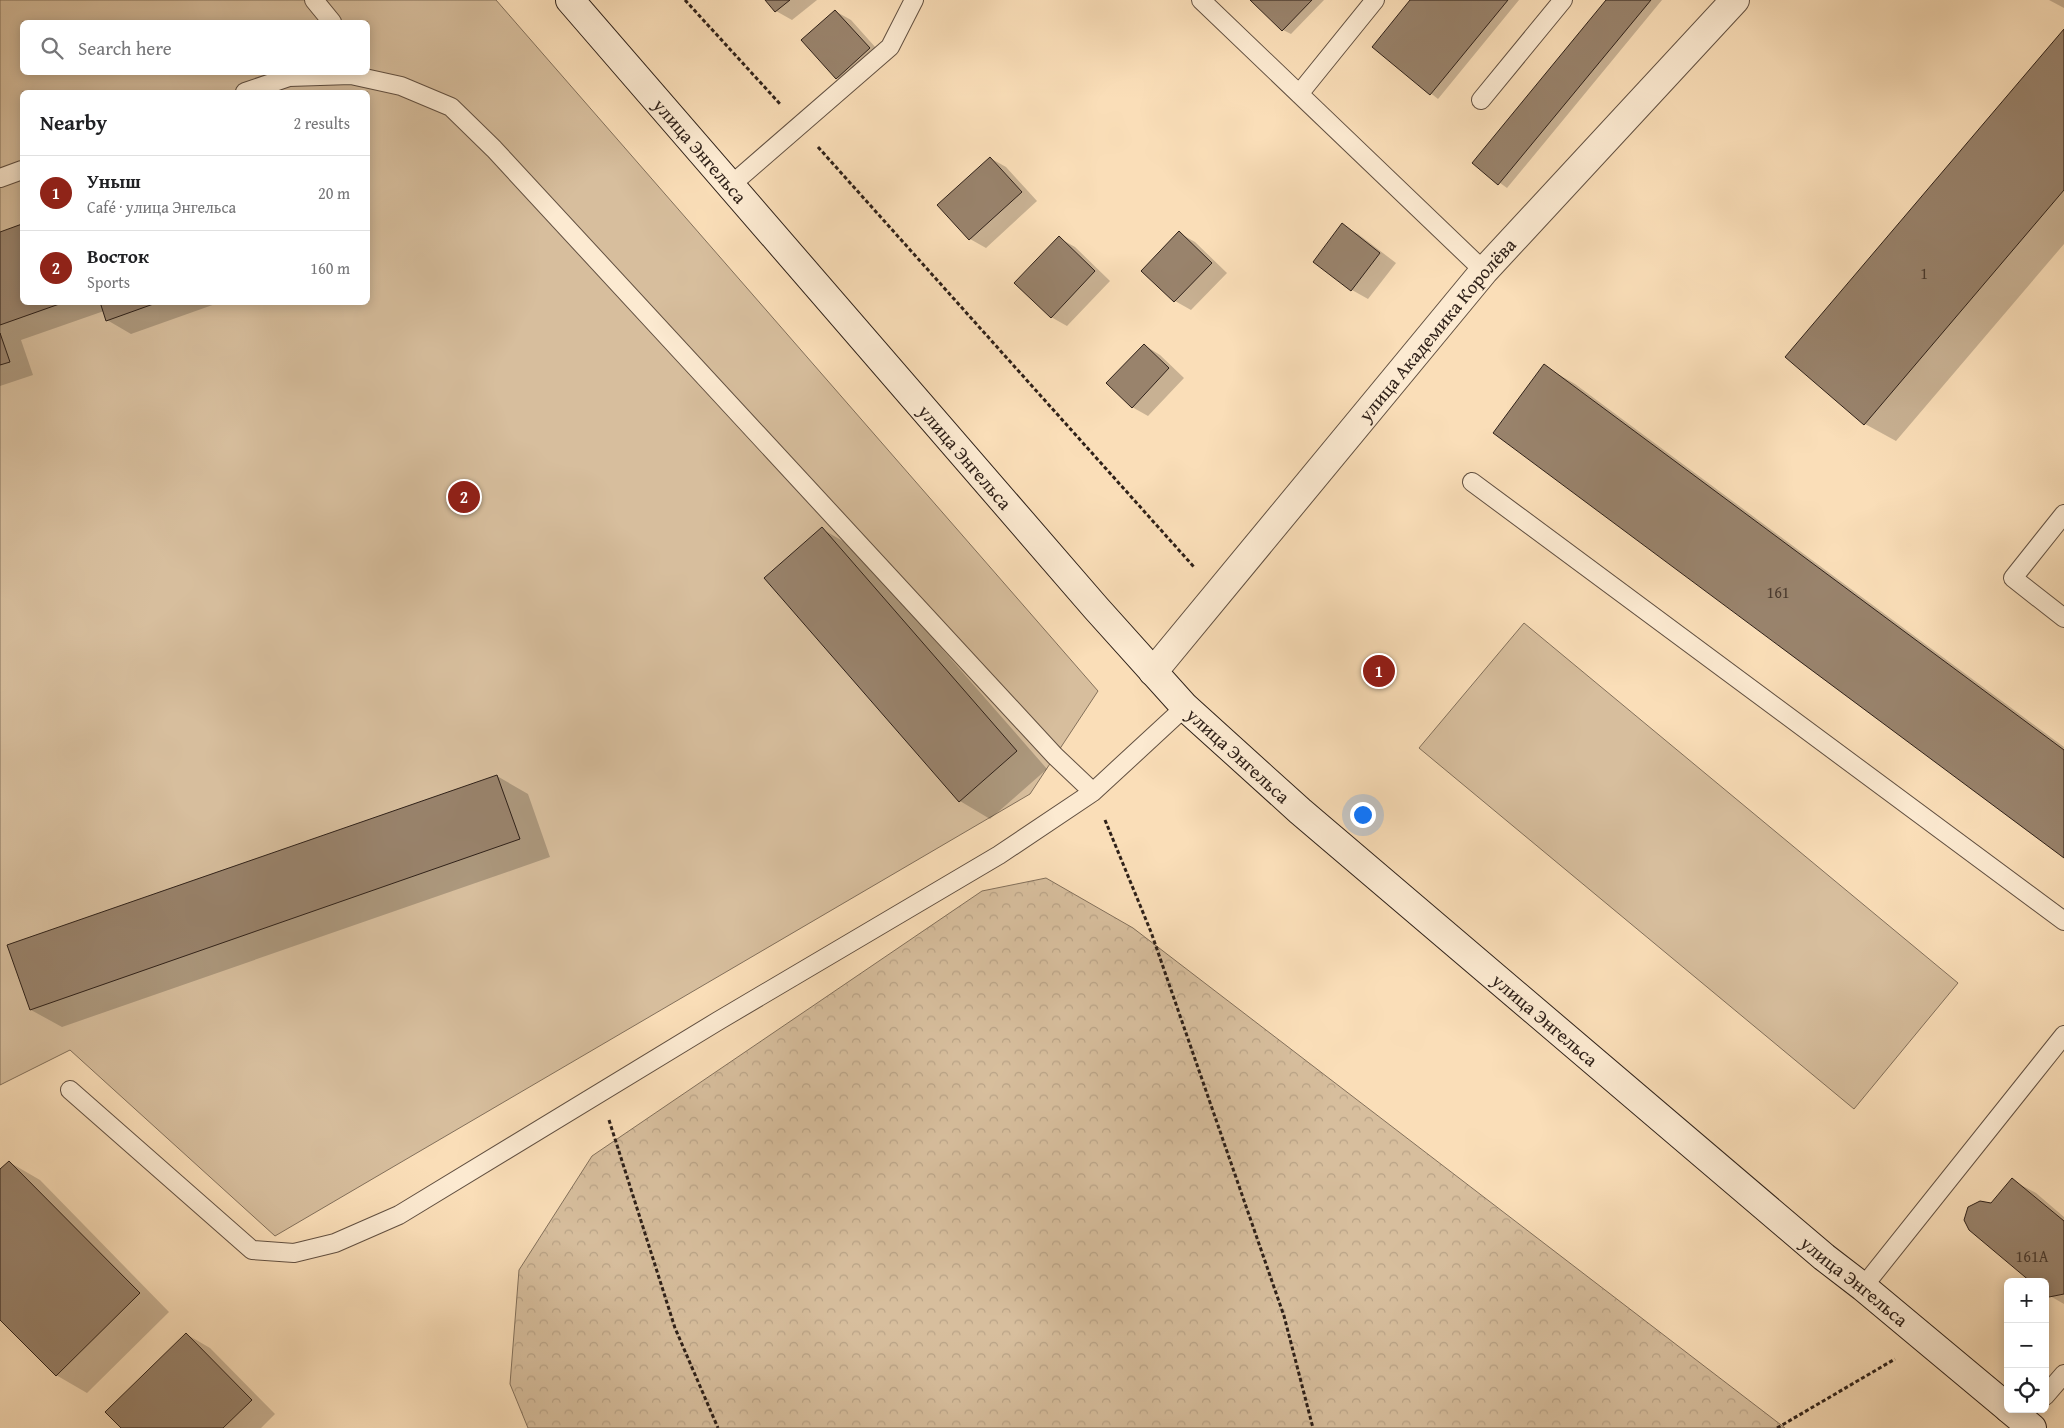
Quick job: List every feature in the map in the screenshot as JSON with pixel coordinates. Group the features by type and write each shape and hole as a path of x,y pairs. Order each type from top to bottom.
{"main road":[{"name":"улица Энгельса","path":"570,0 1185,707 1300,811 1816,1251 1863,1287 1926,1341 2021,1415"},
{"name":"улица Академика Королёва","path":"1153,672 1484,271 1735,0"}],"lane":[{"path":"314,0 330,20"},
{"path":"731,185 890,47 914,0"},
{"path":"1201,0 1484,271"},
{"path":"1299,94 1375,0"},
{"path":"1481,100 1563,0"},
{"path":"251,90 289,77 330,75"},
{"path":"354,75 401,86 451,108 494,149 1055,756 1094,792"},
{"path":"1,173 20,170"},
{"path":"1472,482 2064,921"},
{"path":"2064,514 2014,578 2064,618"},
{"path":"70,1090 252,1250 294,1252 335,1243 400,1215 718,1021 999,855 1094,792 1185,707"},
{"path":"1863,1287 2064,1035"},
{"path":"2049,1391 2064,1374"}],"path":[{"path":"685,0 1218,592"},
{"path":"1094,792 1151,932 1203,1080 1284,1316 1313,1428"},
{"path":"600,1094 676,1328 718,1428"},
{"path":"1777,1428 1926,1341"}],"green space":[{"path":"0,0 496,0 1098,691 1030,794 275,1236 70,1050 0,1085"},
{"path":"1524,623 1958,983 1854,1109 1419,748"},
{"path":"1046,878 1133,928 1785,1428 528,1428 510,1384 519,1270 592,1156 982,891"}],"building":[{"path":"765,0 790,0 775,12"},
{"path":"1250,0 1312,0 1282,31"},
{"path":"1410,0 1508,0 1430,95 1372,47"},
{"path":"1606,0 1651,0 1498,185 1472,163"},
{"path":"835,10 870,48 836,79 801,40"},
{"path":"2064,29 2064,190 1864,425 1785,357"},
{"path":"990,157 1022,192 969,240 937,205"},
{"path":"1342,223 1380,253 1351,291 1313,262"},
{"path":"20,225 20,305 57,305 0,325 0,232"},
{"path":"1179,231 1212,263 1174,302 1141,271"},
{"path":"1059,236 1095,271 1051,318 1014,283"},
{"path":"101,305 151,305 106,321"},
{"path":"0,333 10,362 0,365"},
{"path":"1144,344 1169,368 1132,408 1106,383"},
{"path":"1544,364 2064,750 2064,858 1493,433"},
{"path":"822,527 1017,751 959,802 764,578"},
{"path":"497,775 520,839 30,1010 7,945"},
{"path":"9,1161 140,1293 56,1376 0,1320 0,1169"},
{"path":"2012,1178 2064,1221 2064,1294 2049,1297 2049,1278 2026,1278 1969,1230 1964,1220 1968,1207 1980,1201 1991,1203"},
{"path":"186,1333 252,1400 223,1428 121,1428 105,1412"}],"place":[{"name":"Восток","path":"464,497"},
{"name":"Уныш","path":"1379,671"}]}
